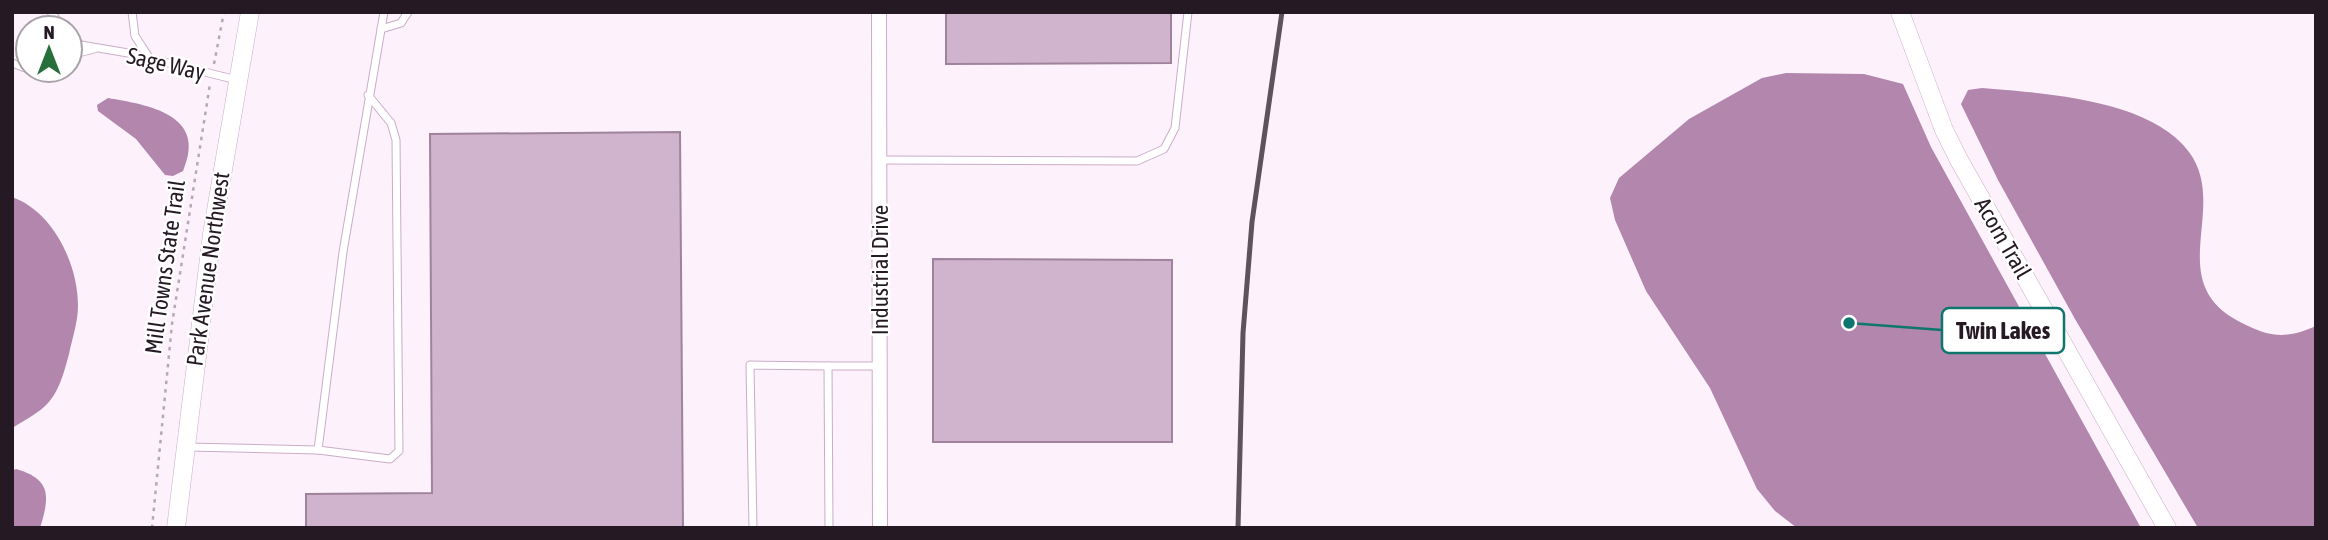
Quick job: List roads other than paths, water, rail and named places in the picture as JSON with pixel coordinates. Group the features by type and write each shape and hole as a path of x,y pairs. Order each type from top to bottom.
{"street":[{"name":"Park Avenue Northwest","path":"176,528 212,234 250,12"},
{"name":"Industrial Drive","path":"879,12 880,528"},
{"name":"Acorn Trail","path":"1900,12 1944,130 1959,160 2167,528"}],"lane":[{"path":"132,12 135,36 150,60"},
{"path":"318,450 343,252 384,12"},
{"path":"381,29 401,23 408,12"},
{"path":"880,160 1137,161 1164,149 1175,128 1188,12"},
{"name":"Sage Way","path":"84,46 128,53 237,80"},
{"name":"Sage Way","path":"84,52 94,49"},
{"path":"185,447 318,450 378,459 390,459 398,451 396,140 391,123 368,95"},
{"path":"753,528 750,365 880,366"},
{"path":"828,366 829,528"}],"railway":[{"path":"1238,528 1243,333 1252,222 1282,12"}],"place":[{"name":"Twin Lakes","path":"1849,323"}]}
